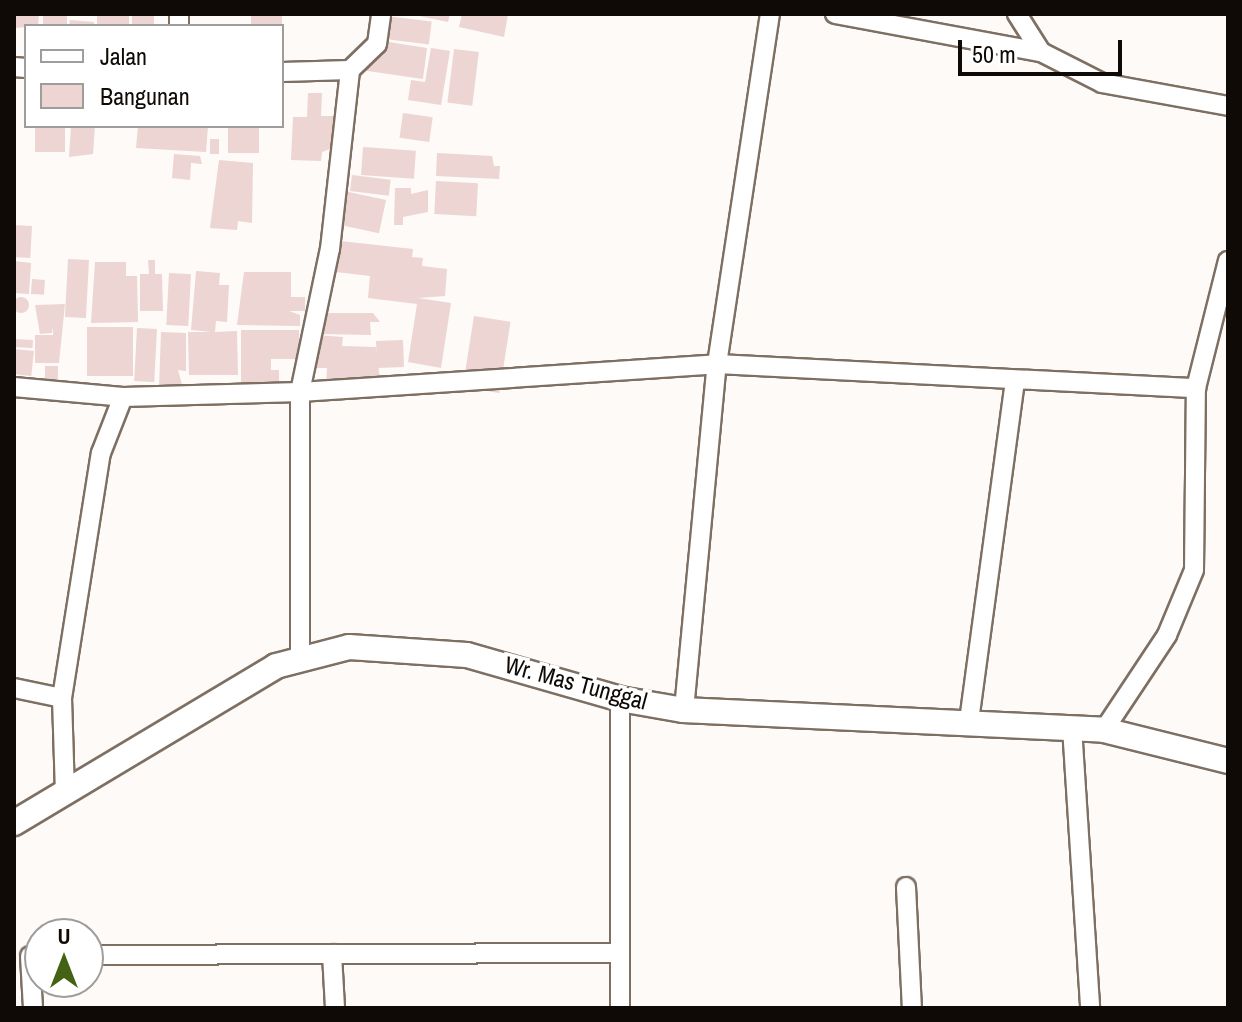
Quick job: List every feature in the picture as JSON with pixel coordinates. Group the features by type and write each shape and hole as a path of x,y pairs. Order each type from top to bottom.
{"street":[{"path":"300,656 300,392 330,249 350,70 377,44 381,14"},
{"path":"684,710 717,364 770,14"},
{"path":"835,14 1041,52 1102,83 1228,106"},
{"path":"1017,14 1041,52"},
{"path":"284,72 350,70"},
{"path":"1104,730 1167,635 1194,570 1196,388 1228,261"},
{"path":"14,387 123,397 300,392 717,364 1196,388"},
{"path":"969,721 1015,380"},
{"path":"65,795 62,698 101,453 123,397"},
{"name":"Wr. Mas Tunggal","path":"14,823 65,795 192,714 300,656 349,647 442,651 493,660 620,699 684,710 969,721 1104,730 1228,761"},
{"path":"14,688 62,698"},
{"path":"620,699 617,953 620,1008"},
{"path":"1072,727 1090,1008"},
{"path":"906,887 912,1008"},
{"path":"104,955 617,953"},
{"path":"332,954 335,1008"}],"building":[{"path":"14,14 39,14 38,24 14,28"},
{"path":"43,14 67,14 67,24 43,24"},
{"path":"97,14 129,14 129,24 97,24"},
{"path":"132,14 154,14 154,24 132,24"},
{"path":"251,14 282,14 282,24 251,24"},
{"path":"410,14 450,14 448,22"},
{"path":"462,14 508,14 504,37 459,27"},
{"path":"386,16 432,22 429,44 383,39"},
{"path":"70,20 94,22 94,24 69,24"},
{"path":"382,41 427,48 423,79 354,69"},
{"path":"431,48 450,51 441,105 408,100 411,80 425,82"},
{"path":"454,49 479,52 472,106 447,103"},
{"path":"308,93 322,93 321,116 337,116 336,147 322,152 321,161 291,160 293,117 307,117"},
{"path":"403,113 433,117 429,142 400,138"},
{"path":"35,128 65,128 65,152 35,152"},
{"path":"71,128 95,128 93,154 69,157"},
{"path":"138,128 208,128 206,152 136,148"},
{"path":"228,128 259,128 259,153 228,153"},
{"path":"210,139 219,139 219,154 210,154"},
{"path":"363,147 416,151 414,179 361,175"},
{"path":"437,153 492,156 494,166 500,166 499,179 436,176"},
{"path":"174,154 200,156 202,164 191,163 190,180 172,178"},
{"path":"219,160 253,163 252,223 238,221 237,230 210,228"},
{"path":"352,175 391,180 389,196 350,191"},
{"path":"436,181 478,183 476,216 434,214"},
{"path":"395,188 411,188 411,194 428,190 428,212 403,217 403,225 394,225"},
{"path":"344,191 386,200 379,233 337,224"},
{"path":"14,225 32,226 30,258 14,257"},
{"path":"340,241 413,249 412,257 423,258 422,266 447,269 445,296 418,298 451,303 441,368 408,362 417,304 368,298 370,276 336,272"},
{"path":"68,259 89,260 86,318 65,317"},
{"path":"148,260 155,260 155,274 162,274 163,311 140,311 140,274 149,274"},
{"path":"14,261 31,263 29,294 14,293"},
{"path":"95,262 126,262 126,276 137,276 138,322 91,323"},
{"path":"196,271 220,273 219,285 229,285 227,322 216,321 215,332 237,331 238,375 189,375 188,332 212,332 191,330"},
{"path":"244,272 291,272 291,297 305,297 305,311 289,311 300,315 300,326 237,325"},
{"path":"169,273 191,274 188,326 166,325"},
{"path":"32,279 45,280 44,295 31,294"},
{"path":"18,297 24,297 29,305 27,311 18,313 13,308 13,302"},
{"path":"65,304 59,363 35,363 35,335 53,335 53,326 52,333 40,334 35,305"},
{"path":"321,313 373,313 380,322 370,322 371,335 322,334"},
{"path":"474,316 511,322 499,393 463,387"},
{"path":"87,327 133,327 133,376 87,376"},
{"path":"137,328 157,329 154,382 134,381"},
{"path":"241,330 299,330 299,359 271,359 271,370 279,370 279,391 241,391"},
{"path":"161,332 186,333 186,371 178,370 183,388 159,388"},
{"path":"316,335 343,337 342,346 376,347 381,388 326,386 327,368 314,368"},
{"path":"14,339 33,340 33,348 14,347"},
{"path":"403,340 404,367 377,368 376,341"},
{"path":"14,349 34,351 31,376 14,374"},
{"path":"45,366 58,366 58,379 45,379"}]}
